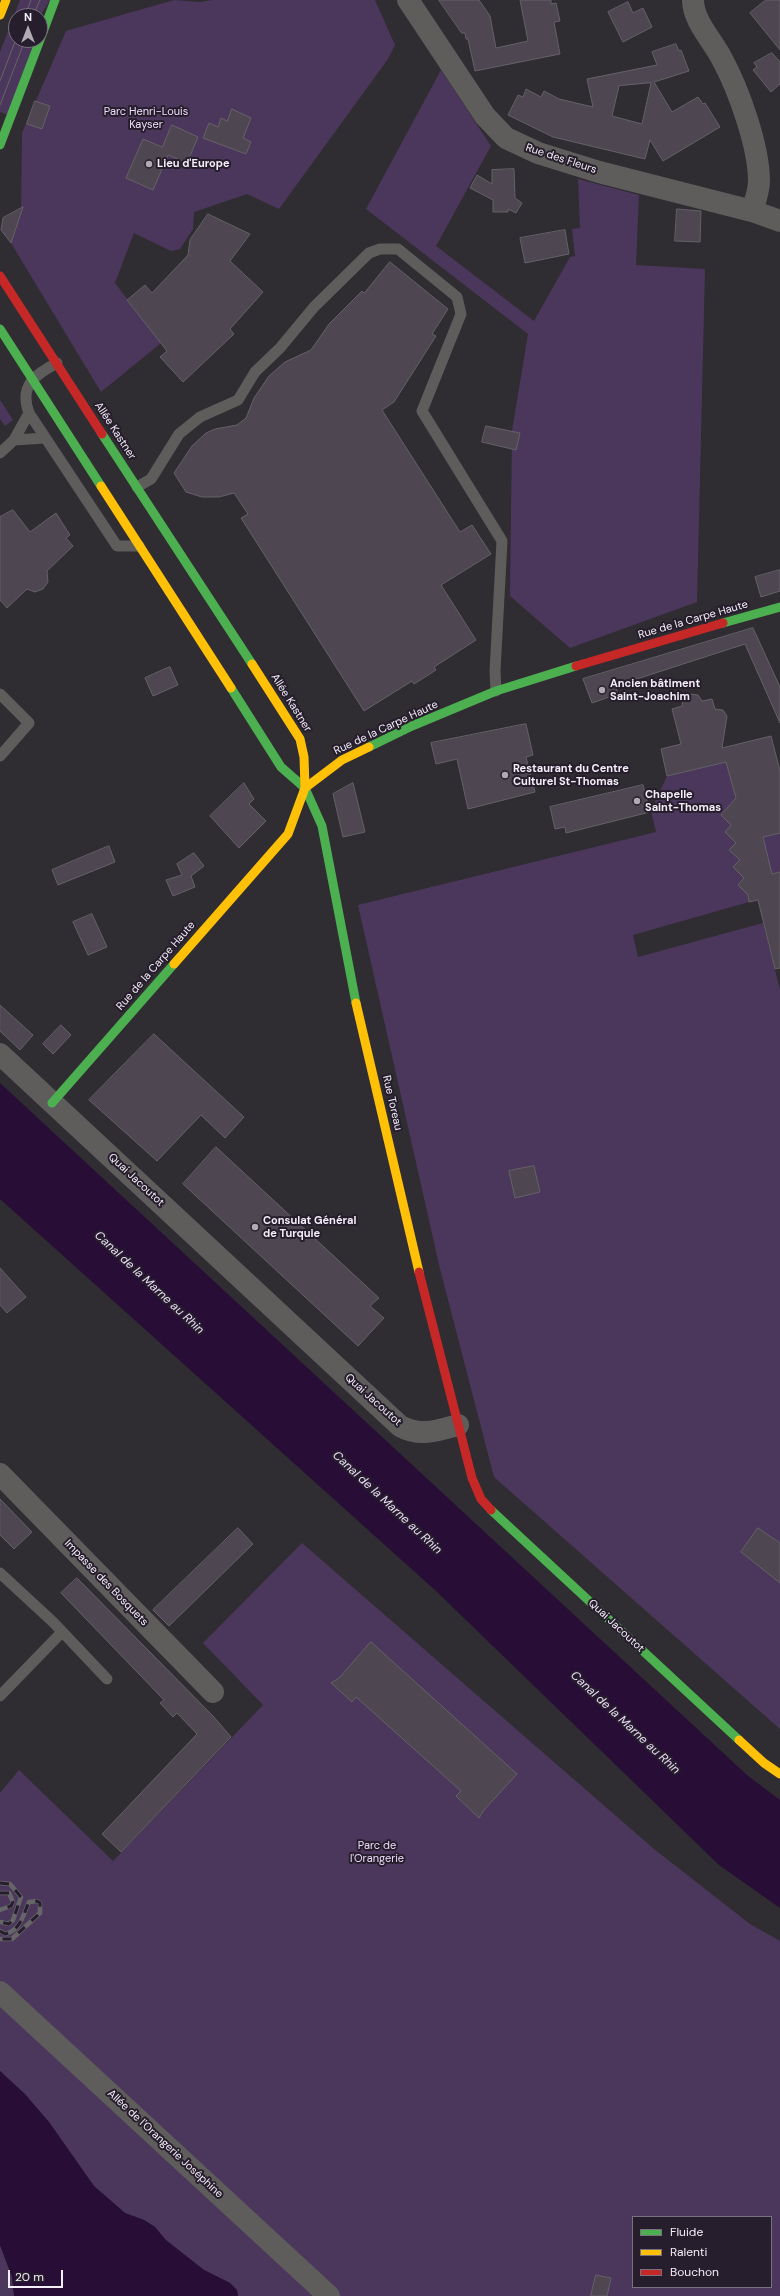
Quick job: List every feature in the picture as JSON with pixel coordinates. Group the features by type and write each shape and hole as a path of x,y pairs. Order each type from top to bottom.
{"main road":[{"path":"0,15 6,0"},
{"path":"48,19 55,0"},
{"path":"0,145 37,48"},
{"name":"Allée Kastner","path":"0,276 137,487 247,664 300,739 304,757 305,788"},
{"path":"0,329 139,546 229,678 281,767 305,788"},
{"name":"Rue de la Carpe Haute","path":"52,1103 288,834 305,788 342,760 412,726 496,691 588,662 780,607"},
{"name":"Rue Toreau","path":"305,788 322,826 351,982 426,1302 458,1425"},
{"name":"Quai Jacoutot","path":"458,1425 472,1478 481,1499 495,1514 764,1763 780,1774"}],"street":[{"name":"Rue des Fleurs","path":"408,0 485,116 506,138 538,153 599,172 752,211 780,221"},
{"path":"692,0 697,19 723,60 743,108 757,160 760,182 752,211"},
{"name":"Quai Jacoutot","path":"0,1054 400,1426 412,1433 420,1433 458,1425"},
{"name":"Impasse des Bosquets","path":"0,1474 212,1692"},
{"name":"Allée de l'Orangerie Joséphine","path":"0,1992 329,2296"}],"lane":[{"path":"137,487 150,479 179,434 200,416 238,400 254,372 280,348 314,307 369,253 380,249 398,249 457,297 461,314 422,411 502,541 495,671 496,691"},
{"path":"57,363 32,379 24,400 29,413 117,546 139,546"},
{"path":"0,453 14,440 29,413"},
{"path":"14,440 45,438"},
{"path":"0,694 29,723 0,756"},
{"path":"0,1573 62,1632 106,1679"},
{"path":"0,1696 62,1632"}],"green space":[{"path":"20,0 50,0 45,8 17,8"},
{"name":"Parc Henri-Louis Kayser","path":"174,0 199,2 213,0 375,0 395,45 388,59 279,209 247,194 194,212 193,229 180,249 171,251 134,233 115,283 161,343 101,392 11,243 21,213 22,133 66,31"},
{"path":"8,31 8,48 32,48 8,115 0,112 0,52"},
{"path":"441,70 491,146 436,246 534,321 570,257 575,256 572,229 580,228 578,179 639,195 636,265 705,269 697,602 570,648 510,596 512,431 528,334 366,209"},
{"path":"0,400 13,420 5,426 0,419"},
{"path":"726,762 736,798 721,815 731,825 725,832 736,843 729,850 740,860 733,867 744,878 738,885 748,895 749,902 633,935 638,957 763,923 780,990 780,1729 494,1477 440,1269 358,905 656,832 651,811 667,776"},
{"path":"761,827 780,833 780,872 772,876"},
{"name":"Parc de l'Orangerie","path":"302,1543 654,1849 750,1924 780,1941 780,2296 238,2296 237,2290 230,2283 204,2270 165,2240 155,2227 144,2220 125,2213 94,2186 49,2122 0,2071 0,1793 19,1770 113,1861 263,1705 203,1643"},
{"path":"0,2245 12,2277 14,2296 0,2296"}],"water":[{"name":"Canal de la Marne au Rhin","path":"0,1083 747,1775 780,1800 780,1908 719,1865 436,1591 0,1199"},
{"path":"0,2071 25,2094 49,2122 94,2186 125,2213 144,2220 155,2227 166,2240 204,2270 230,2283 237,2290 238,2296 14,2296 12,2277 0,2245"}],"building":[{"path":"439,0 479,0 490,16 496,48 528,41 520,0 551,0 551,4 556,3 560,21 554,22 560,54 475,71 468,39 466,39 465,33 462,33"},
{"path":"766,0 780,0 780,50 750,13"},
{"path":"628,2 633,13 643,8 652,27 623,42 608,12"},
{"path":"676,44 679,51 681,50 689,71 654,82 672,112 698,97 703,104 705,103 720,127 663,161 650,140 645,159 553,137 508,115 518,95 523,97 526,89 541,97 544,91 559,99 593,107 587,79 657,65 652,52","holes":["651,83 642,124 612,116 619,86"]},
{"path":"772,53 780,62 780,84 771,92 753,70 757,67 754,63"},
{"path":"35,101 50,106 42,129 27,124"},
{"path":"232,109 251,118 243,138 251,142 246,154 203,138 209,123 218,127 221,118 227,121"},
{"path":"172,125 198,137 187,163 168,155 153,190 126,178 143,139 162,147"},
{"path":"514,169 515,198 522,203 516,213 508,209 508,212 493,212 493,200 470,188 477,175 492,184 492,170"},
{"path":"23,207 11,243 1,230 3,218"},
{"path":"677,209 701,211 700,242 675,241"},
{"path":"208,214 250,234 230,261 263,292 230,329 234,334 183,382 160,357 167,351 127,300 145,285 152,293 188,255 190,240"},
{"path":"565,230 569,254 525,263 520,238"},
{"path":"390,262 448,309 432,334 436,336 394,402 382,410 460,532 472,525 491,554 441,585 476,640 434,667 436,670 414,684 412,681 364,711 241,518 248,514 234,493 219,497 202,497 186,492 174,473 192,446 206,433 215,429 237,425 246,418 254,398 269,376 285,362 311,350 329,324 362,291 364,293"},
{"path":"486,426 520,433 516,450 482,442"},
{"path":"13,510 30,532 56,513 70,535 66,538 73,546 47,571 48,582 43,589 35,592 27,589 7,608 0,600 0,517"},
{"path":"780,570 780,591 761,597 755,577"},
{"path":"753,628 780,687 780,723 745,644 615,686 618,694 592,703 583,679"},
{"path":"170,667 178,685 153,696 145,678"},
{"path":"690,694 698,695 702,701 712,699 715,709 723,710 727,716 722,748 771,736 780,771 780,833 763,837 772,874 780,872 780,968 775,969 758,900 749,902 748,895 738,885 744,878 733,867 740,860 729,850 736,843 725,832 731,825 721,815 736,798 726,762 667,776 661,749 681,744 672,709 682,706 683,698"},
{"path":"526,724 533,755 526,757 535,792 468,809 457,759 436,764 431,743"},
{"path":"244,783 254,799 249,804 266,821 239,848 210,816"},
{"path":"353,783 365,832 343,837 333,794"},
{"path":"643,785 650,812 566,833 565,827 555,829 550,807"},
{"path":"109,846 115,862 58,885 52,870"},
{"path":"194,853 204,866 191,876 195,887 173,896 166,880 182,875 177,864"},
{"path":"92,914 107,947 88,955 73,922"},
{"path":"0,1005 33,1035 20,1050 0,1031"},
{"path":"61,1025 71,1035 53,1054 43,1044"},
{"path":"154,1034 244,1117 225,1138 201,1115 157,1161 89,1100"},
{"path":"216,1147 379,1298 370,1306 384,1318 358,1346 183,1184"},
{"path":"534,1166 540,1192 515,1198 509,1171"},
{"path":"0,1268 26,1297 7,1313 0,1305"},
{"path":"0,1499 32,1532 14,1549 0,1535"},
{"path":"238,1528 253,1544 169,1626 153,1610"},
{"path":"758,1528 780,1543 780,1583 741,1552"},
{"path":"77,1578 213,1716 231,1737 121,1852 102,1834 197,1734 177,1713 173,1717 160,1703 164,1700 61,1593"},
{"path":"371,1642 517,1774 484,1810 479,1818 456,1796 461,1791 356,1697 352,1702 331,1683 339,1678"},
{"path":"596,2275 611,2278 607,2296 591,2296"}],"tram line":[{"path":"28,8 31,0"},
{"path":"36,8 40,0"},
{"path":"0,81 13,48"},
{"path":"0,105 22,48"}],"railway":[{"path":"0,1883 10,1884 21,1897 13,1920 9,1924 0,1922"},
{"path":"0,1893 9,1893 13,1902 11,1906 0,1910"},
{"path":"0,1931 5,1934 15,1929 21,1921 29,1902 37,1901 40,1903 40,1913 12,1939 0,1939"}],"traffic: fast":[{"path":"48,19 55,0"},
{"path":"0,145 37,48"},
{"path":"0,329 101,486"},
{"path":"102,434 252,664"},
{"path":"723,623 780,607"},
{"path":"369,747 412,726 496,691 576,666"},
{"path":"231,688 281,767 305,788 322,826 356,1003"},
{"path":"52,1103 174,964"},
{"path":"491,1510 739,1740"}],"traffic: slow":[{"path":"0,15 6,0"},
{"path":"101,486 231,688"},
{"path":"252,664 300,739 304,757 305,788"},
{"path":"174,964 288,834 305,788 342,760 369,747"},
{"path":"356,1003 419,1272"},
{"path":"739,1740 764,1763 780,1774"}],"traffic: jam":[{"path":"0,276 102,434"},
{"path":"576,666 723,623"},
{"path":"419,1272 472,1478 481,1499 491,1510"}],"place":[{"name":"Lieu d'Europe","path":"149,164"},
{"name":"Ancien bâtiment Saint-Joachim","path":"602,690"},
{"name":"Restaurant du Centre Culturel St-Thomas","path":"505,775"},
{"name":"Chapelle Saint-Thomas","path":"637,801"},
{"name":"Consulat Général de Turquie","path":"255,1227"}]}
